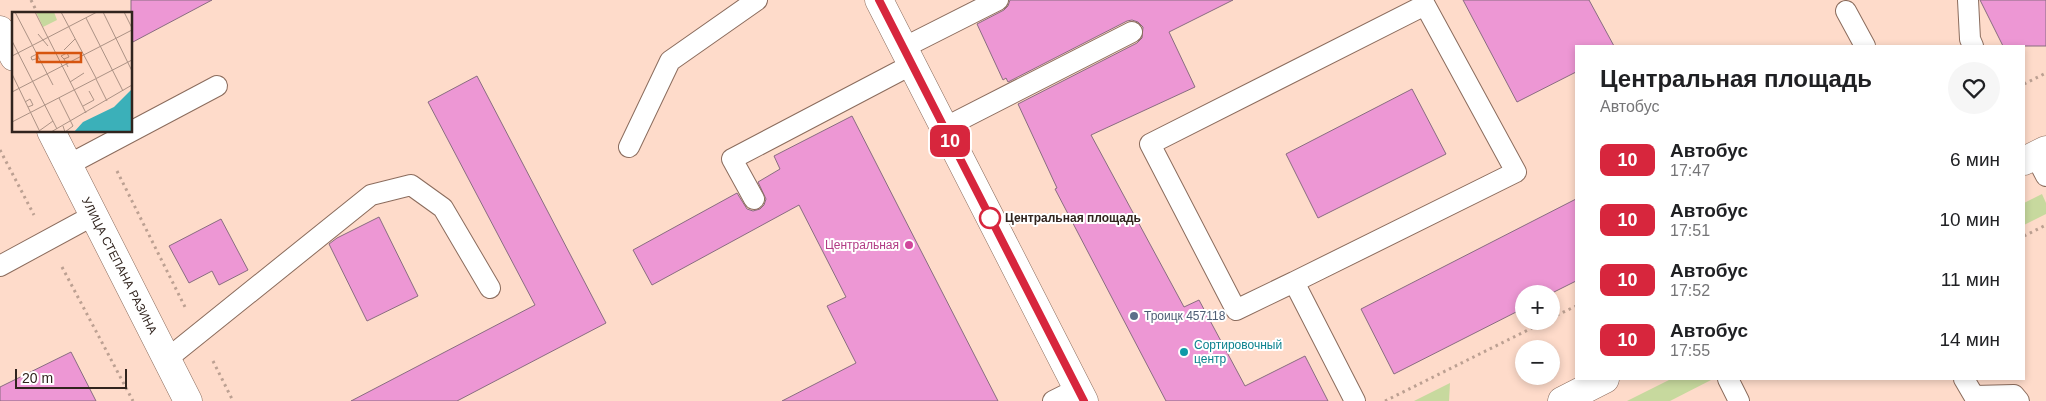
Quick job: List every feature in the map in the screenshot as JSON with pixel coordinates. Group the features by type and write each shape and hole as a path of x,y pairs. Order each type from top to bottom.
{"street":[{"path":"879,0 1081,395"},
{"name":"УЛИЦА СТЕПАНА РАЗИНА","path":"52,132 188,401"},
{"path":"1562,401 1603,380"}],"lane":[{"path":"629,147 670,61 757,0"},
{"path":"754,199 732,159 998,0"},
{"path":"1968,0 1970,40 1972,45"},
{"path":"1425,5 1516,172 1294,282 1236,310 1150,144 1425,5"},
{"path":"1846,11 1864,45"},
{"path":"944,128 1132,32"},
{"path":"132,131 217,86"},
{"path":"68,165 130,132"},
{"path":"167,359 198,332 371,195 411,186 443,208 490,288"},
{"path":"0,266 94,215"},
{"path":"1294,282 1355,401"},
{"path":"1728,380 1739,401"},
{"path":"1965,380 1974,396 2014,395 2019,401"},
{"path":"1053,401 1081,395"}],"path":[{"path":"31,0 37,12"},
{"path":"2025,84 2046,73"},
{"path":"104,146 233,401"},
{"path":"0,150 133,401"},
{"path":"2025,236 2046,225"},
{"path":"1560,314 1575,306"},
{"path":"1385,401 1528,330"}],"green space":[{"path":"2042,194 2046,203 2046,214 2025,224 2025,202"},
{"path":"1669,380 1711,380 1670,401 1627,401"},
{"path":"1450,383 1449,401 1414,401"}],"building":[{"path":"131,0 212,0 132,42"},
{"path":"1010,0 1233,0 1169,32 1195,87 1091,135 1184,307 1199,300 1245,386 1305,356 1328,401 1166,401 1055,189 1057,188 1018,104 1137,43 1142,38 1143,27 1138,22 1127,21 1008,82 1006,78 1003,80 977,24 1004,10"},
{"path":"1463,0 1589,0 1613,45 1575,45 1575,73 1517,102"},
{"path":"1980,0 2046,0 2046,46 2002,45"},
{"path":"477,76 606,323 457,401 351,401 535,305 428,102"},
{"path":"1412,89 1446,154 1318,218 1286,154"},
{"path":"852,116 998,401 782,401 856,363 827,306 846,297 799,205 652,285 633,250 737,193 747,209 753,211 760,209 766,199 758,182 780,169 774,156"},
{"path":"1575,200 1575,282 1560,289 1560,285 1515,285 1515,313 1394,374 1361,309"},
{"path":"379,217 418,296 367,321 329,244"},
{"path":"221,219 248,270 219,285 212,271 189,283 169,246"},
{"path":"71,352 96,401 0,401 0,387"}],"bus line":[{"name":"10","path":"879,0 1084,401"}],"place":[{"name":"Центральная площадь","path":"990,218"},
{"name":"Центральная","path":"909,245"},
{"name":"Троицк 457118","path":"1134,316"},
{"name":"Сортировочный центр","path":"1184,352"}]}
